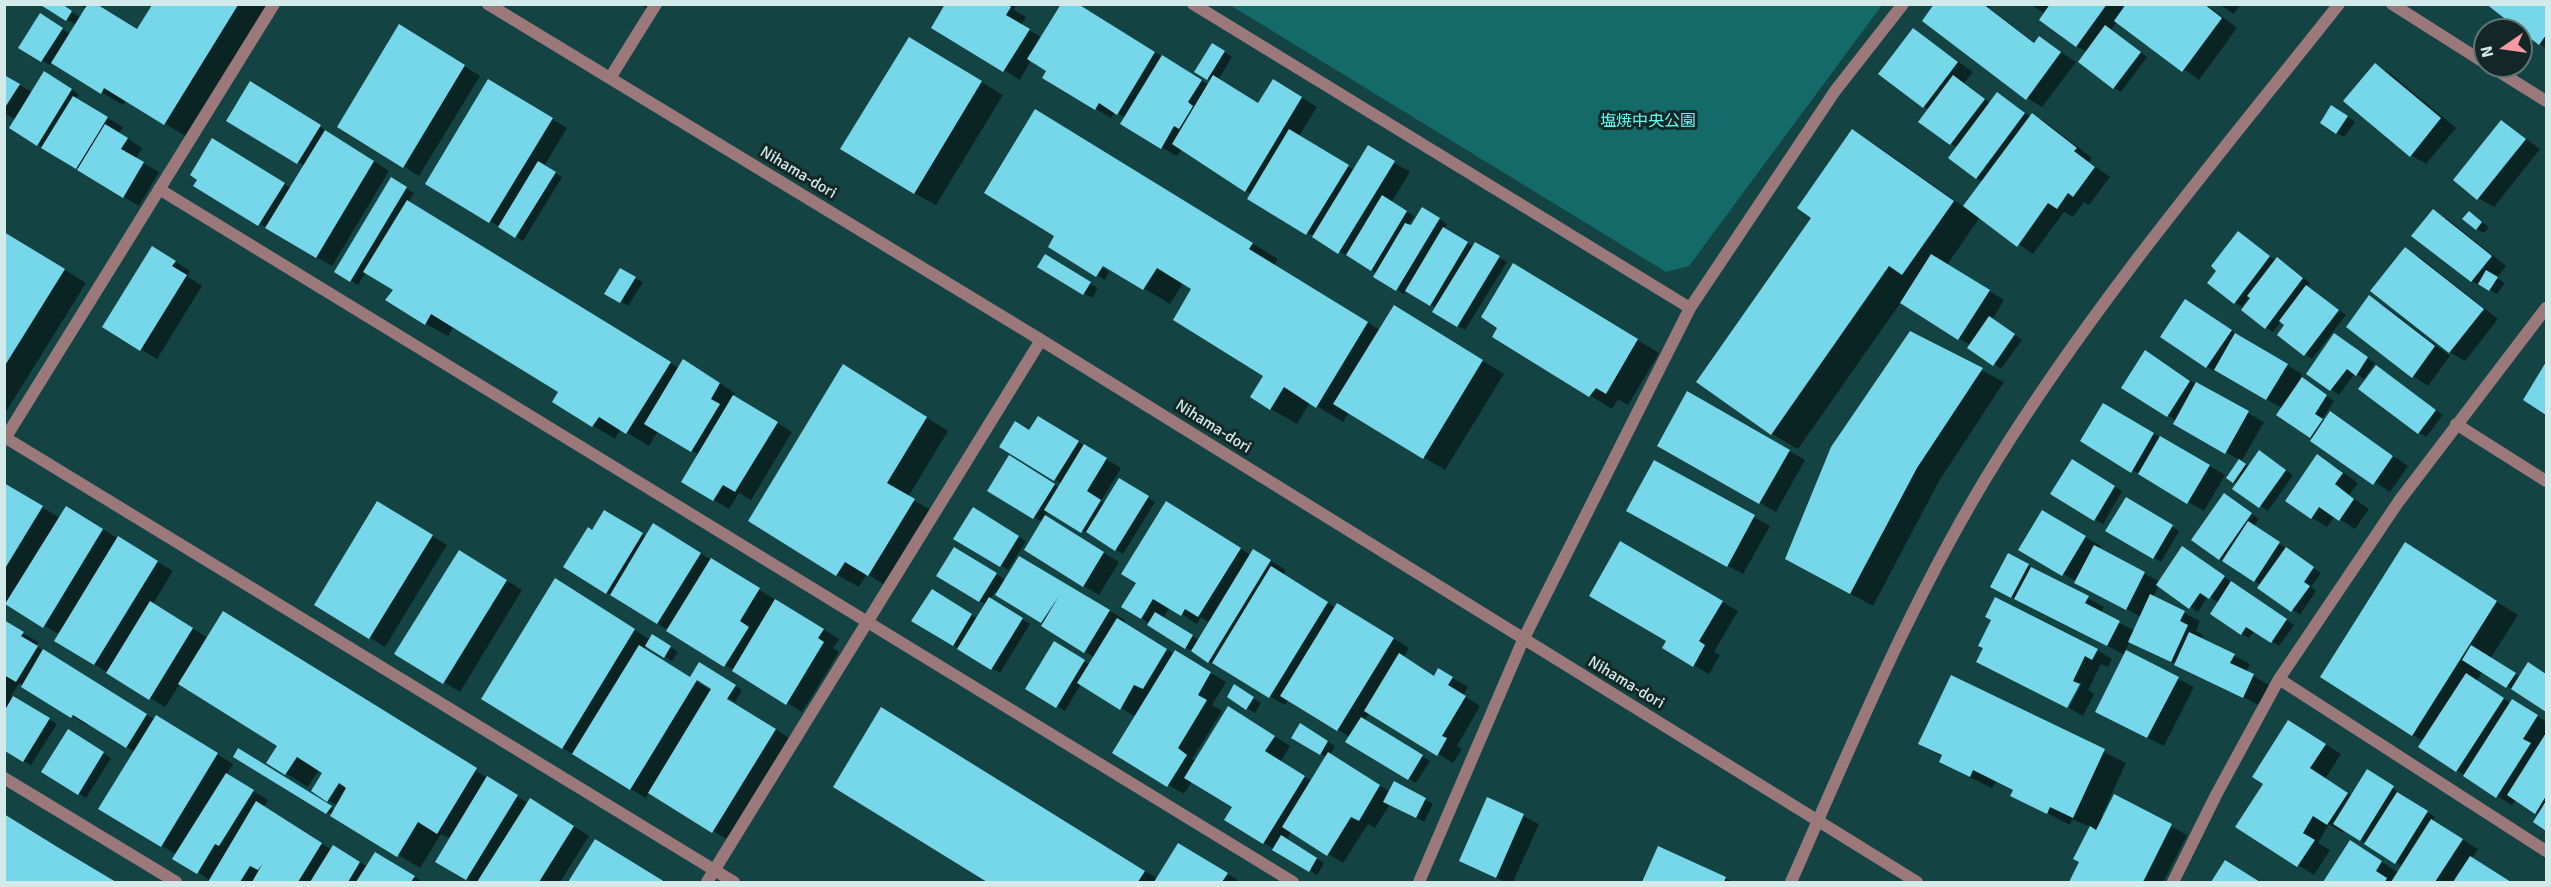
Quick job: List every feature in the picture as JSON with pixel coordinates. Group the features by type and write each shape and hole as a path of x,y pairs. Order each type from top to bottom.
{"street":[{"path":"274,4 5,439 734,882"},
{"name":"Nihama-dori","path":"488,4 1041,340 1917,882"},
{"path":"610,78 656,4"},
{"path":"1192,4 1690,308"},
{"path":"1419,882 1523,640 1690,308 1835,91 1903,4"},
{"path":"1791,882 1881,677 1946,549 1996,461 2053,374 2114,290 2339,4"},
{"path":"2392,4 2473,55"},
{"path":"2510,78 2547,101"},
{"path":"159,189 1293,882"},
{"path":"2173,882 2216,795 2279,679 2399,501 2547,308"},
{"path":"707,882 1041,340"},
{"path":"2456,424 2547,481"},
{"path":"2279,679 2547,851"},
{"path":"4,778 176,882"}],"green space":[{"name":"塩焼中央公園","path":"1230,5 1882,5 1689,266 1666,272"}],"building":[{"path":"39,4 62,4 72,11 66,21"},
{"path":"945,4 1007,4 1011,7 1006,15 1030,29 1003,72 931,28"},
{"path":"1061,4 1078,4 1155,52 1117,115 1099,103 1095,110 1042,78 1046,71 1027,59"},
{"path":"1934,4 1983,4 2034,43 2039,36 2061,52 2026,100 1922,21"},
{"path":"2050,4 2107,4 2076,47 2039,20"},
{"path":"2126,4 2204,4 2222,18 2182,72 2114,21"},
{"path":"2486,4 2546,4 2546,35 2539,45 2533,40 2533,18 2504,18"},
{"path":"87,5 98,5 137,29 152,5 238,5 164,125 104,88 101,94 51,63"},
{"path":"40,13 63,28 41,62 18,48"},
{"path":"399,24 465,65 403,168 337,127"},
{"path":"2105,25 2141,52 2113,89 2078,62"},
{"path":"1913,28 1958,62 1923,108 1878,74"},
{"path":"909,37 982,81 914,194 840,149"},
{"path":"1212,43 1225,51 1207,80 1194,72"},
{"path":"1162,55 1202,80 1188,102 1193,106 1179,129 1174,126 1161,149 1120,124"},
{"path":"2375,63 2441,118 2410,157 2343,101"},
{"path":"44,71 72,89 37,146 9,128"},
{"path":"4,75 20,84 4,109"},
{"path":"1213,75 1258,103 1273,79 1302,97 1245,192 1172,144"},
{"path":"1953,75 1985,99 1950,145 1918,122"},
{"path":"488,79 553,118 489,223 425,184"},
{"path":"250,81 321,125 297,164 226,121"},
{"path":"1997,92 2025,113 1976,179 1948,158"},
{"path":"73,96 108,117 76,169 41,148"},
{"path":"2331,105 2348,116 2336,134 2320,123"},
{"path":"1035,109 1253,243 1249,249 1368,322 1316,408 1284,387 1270,410 1250,397 1263,376 1173,320 1191,289 1157,268 1143,290 1103,266 1096,277 1048,247 1054,236 984,193"},
{"path":"2032,113 2077,148 2074,151 2095,167 2073,197 2068,193 2057,209 2048,203 2017,247 1963,206"},
{"path":"2501,120 2526,139 2477,200 2453,180"},
{"path":"105,124 128,138 121,149 144,162 123,198 77,170"},
{"path":"1289,129 1349,165 1306,235 1247,199"},
{"path":"1852,129 1954,201 1902,275 1889,266 1771,435 1696,382 1811,218 1797,208"},
{"path":"325,130 374,161 316,258 265,228"},
{"path":"212,138 285,183 258,226 193,186 197,180 190,175"},
{"path":"1368,145 1395,161 1338,254 1312,237"},
{"path":"538,161 556,172 515,238 498,227"},
{"path":"391,177 407,187 350,282 334,272"},
{"path":"1382,195 1407,211 1371,271 1346,255"},
{"path":"407,200 671,362 626,434 599,417 592,427 552,402 558,392 431,314 425,325 385,300 393,290 363,272"},
{"path":"1422,207 1440,218 1396,291 1373,277 1405,223 1411,225"},
{"path":"2433,209 2492,256 2471,282 2411,236"},
{"path":"2469,211 2482,222 2476,230 2462,219"},
{"path":"1443,227 1468,242 1430,306 1405,291"},
{"path":"2238,231 2270,256 2234,304 2207,283 2216,271 2211,266"},
{"path":"4,232 65,269 4,367"},
{"path":"1475,242 1500,256 1457,327 1432,312"},
{"path":"152,246 176,261 172,266 187,275 140,351 102,327"},
{"path":"2405,247 2484,309 2449,353 2370,291"},
{"path":"1045,254 1091,282 1083,295 1037,267"},
{"path":"1931,254 1990,290 1958,340 1900,303"},
{"path":"2277,257 2303,278 2265,329 2241,310 2250,298 2247,296"},
{"path":"1513,263 1638,339 1606,394 1596,388 1589,397 1492,337 1497,328 1481,317"},
{"path":"620,268 636,277 620,303 604,294"},
{"path":"2486,270 2498,277 2489,291 2478,284"},
{"path":"2306,285 2339,310 2304,356 2277,335 2284,325 2279,321"},
{"path":"2369,295 2435,346 2412,378 2346,327"},
{"path":"2185,299 2232,330 2206,368 2160,337"},
{"path":"1394,305 1483,360 1423,459 1333,404"},
{"path":"1989,316 2015,334 1993,366 1967,348"},
{"path":"1910,331 1983,368 1917,468 1850,594 1785,559 1831,447"},
{"path":"2235,333 2288,364 2266,400 2214,370"},
{"path":"2334,333 2368,357 2356,376 2347,369 2330,391 2306,374"},
{"path":"2145,350 2190,381 2167,417 2121,388"},
{"path":"683,359 720,383 711,399 720,404 691,452 644,424"},
{"path":"2546,362 2546,415 2523,400"},
{"path":"843,364 927,417 887,483 915,499 868,576 845,562 836,576 748,521"},
{"path":"2376,365 2436,410 2418,434 2358,389"},
{"path":"2302,377 2327,395 2315,414 2323,419 2310,438 2276,415"},
{"path":"2196,382 2249,411 2225,454 2173,424"},
{"path":"1687,391 1790,450 1759,504 1657,446"},
{"path":"733,395 778,422 735,492 723,485 713,501 681,482"},
{"path":"2103,403 2154,433 2131,473 2080,441"},
{"path":"2330,411 2393,456 2373,485 2310,441"},
{"path":"1038,416 1079,441 1054,481 999,447 1015,421 1029,430"},
{"path":"2160,436 2210,465 2187,504 2138,474"},
{"path":"1084,444 1107,458 1087,491 1101,500 1081,533 1044,510"},
{"path":"2259,450 2286,470 2259,508 2232,489"},
{"path":"2317,454 2343,473 2335,484 2354,499 2339,521 2319,507 2311,519 2285,501"},
{"path":"1009,455 1055,484 1033,519 987,491"},
{"path":"2072,459 2115,486 2094,521 2050,494"},
{"path":"2239,459 2246,464 2233,483 2226,478"},
{"path":"1654,460 1755,515 1727,567 1626,511"},
{"path":"1119,478 1149,496 1115,551 1086,532"},
{"path":"4,483 43,506 4,570"},
{"path":"2224,493 2252,513 2219,560 2191,540"},
{"path":"2126,497 2173,525 2153,559 2105,531"},
{"path":"377,501 433,535 369,639 314,605"},
{"path":"1166,501 1241,548 1198,617 1185,609 1181,616 1153,599 1141,619 1121,607 1136,583 1121,574"},
{"path":"66,506 103,529 43,628 5,604"},
{"path":"973,507 1019,536 1000,567 953,539"},
{"path":"604,510 643,533 606,594 563,567 588,527 592,530"},
{"path":"2042,510 2086,536 2062,576 2018,550"},
{"path":"1045,515 1104,552 1083,587 1024,550"},
{"path":"2248,521 2280,542 2254,582 2222,561"},
{"path":"653,523 701,553 657,624 610,595"},
{"path":"118,536 158,561 94,665 54,641"},
{"path":"1620,541 1723,601 1699,641 1705,645 1693,667 1662,648 1666,641 1589,596"},
{"path":"2405,542 2497,601 2412,736 2320,677"},
{"path":"2094,545 2145,572 2126,610 2074,583"},
{"path":"2182,546 2225,576 2209,599 2200,593 2189,609 2156,585"},
{"path":"954,547 997,573 979,602 936,576"},
{"path":"2286,547 2314,567 2304,582 2310,586 2291,612 2257,588"},
{"path":"1253,549 1271,560 1208,663 1191,651"},
{"path":"459,550 507,580 443,684 394,654"},
{"path":"2008,553 2029,564 2011,598 1990,587"},
{"path":"1019,556 1110,610 1084,653 1041,626 1059,596 1041,623 995,595"},
{"path":"711,558 760,588 740,621 749,627 724,667 666,631"},
{"path":"1271,566 1328,602 1269,698 1212,663"},
{"path":"2031,567 2089,596 2085,603 2120,621 2107,646 2014,599"},
{"path":"555,578 635,629 562,749 481,699"},
{"path":"2231,581 2287,619 2271,643 2246,627 2241,635 2210,614"},
{"path":"932,589 972,614 953,646 911,621"},
{"path":"2150,594 2185,611 2180,621 2188,625 2171,662 2128,642"},
{"path":"989,597 1023,618 991,670 957,649"},
{"path":"1995,597 2098,649 2092,660 2085,656 2073,681 2080,684 2067,708 1976,662 1983,648 1978,646 1991,620 1985,617"},
{"path":"775,599 824,629 818,638 824,642 786,705 732,671"},
{"path":"150,601 193,628 149,700 106,673"},
{"path":"1337,603 1394,638 1337,731 1280,696"},
{"path":"223,611 477,768 437,834 418,822 397,857 330,816 346,788 339,783 327,802 311,791 322,773 297,757 285,775 266,763 277,746 178,684"},
{"path":"1155,612 1193,635 1185,649 1147,625"},
{"path":"1117,618 1167,649 1143,689 1134,685 1120,710 1077,683"},
{"path":"4,620 24,632 21,636 38,646 16,682 4,675"},
{"path":"2189,632 2235,654 2230,663 2254,674 2243,698 2174,665"},
{"path":"652,634 671,646 664,658 645,646"},
{"path":"1054,641 1085,660 1056,708 1025,689"},
{"path":"639,645 690,677 699,662 736,685 727,699 776,729 712,833 648,793 711,689 697,680 630,790 572,754"},
{"path":"2471,645 2516,673 2506,688 2462,660"},
{"path":"43,649 147,714 126,748 73,715 71,718 21,687"},
{"path":"1175,650 1211,672 1198,695 1207,700 1178,748 1187,755 1167,787 1112,753"},
{"path":"2126,650 2179,677 2147,738 2095,712"},
{"path":"1399,653 1434,676 1438,668 1453,677 1448,685 1466,696 1442,736 1447,738 1437,756 1364,711"},
{"path":"2528,662 2546,674 2546,712 2511,689"},
{"path":"2466,673 2504,698 2456,772 2418,747"},
{"path":"1951,675 2105,749 2073,818 2050,807 2047,814 2010,796 2013,790 1973,770 1970,777 1939,762 1942,755 1918,744"},
{"path":"1234,684 1254,697 1246,710 1227,697"},
{"path":"13,696 50,718 23,762 5,751 5,710"},
{"path":"2512,699 2538,715 2523,739 2531,743 2496,798 2463,776"},
{"path":"1228,706 1275,736 1265,751 1305,776 1263,844 1224,820 1232,807 1184,778"},
{"path":"881,707 1145,871 1138,882 987,882 833,787"},
{"path":"156,715 218,753 161,847 98,809"},
{"path":"1361,717 1423,755 1408,780 1345,742"},
{"path":"2288,720 2326,744 2310,768 2348,793 2327,825 2313,816 2303,833 2315,840 2297,867 2235,827 2263,784 2252,777"},
{"path":"1300,723 1328,741 1320,755 1291,738"},
{"path":"68,729 104,752 78,795 41,772"},
{"path":"2546,733 2546,796 2535,814 2507,795"},
{"path":"238,748 332,806 326,814 233,757"},
{"path":"1328,752 1380,785 1359,821 1351,817 1327,856 1282,827"},
{"path":"2367,769 2394,786 2360,841 2333,824"},
{"path":"226,773 254,790 219,846 215,844 197,874 172,859"},
{"path":"487,776 518,795 466,880 435,862"},
{"path":"1394,781 1426,798 1416,818 1383,802"},
{"path":"2397,792 2428,811 2395,864 2364,844"},
{"path":"2114,794 2172,824 2143,882 2069,882 2079,862 2073,859 2090,826 2096,830"},
{"path":"1487,797 1524,814 1496,878 1459,861"},
{"path":"530,798 574,826 539,882 477,882"},
{"path":"256,801 322,843 298,882 252,882 263,863 258,870 250,866 240,882 208,882"},
{"path":"2546,801 2546,831 2533,822"},
{"path":"4,814 64,851 116,882 4,882"},
{"path":"2431,819 2463,839 2435,882 2391,882"},
{"path":"1281,835 1317,858 1309,872 1272,850"},
{"path":"595,839 665,882 568,882"},
{"path":"2350,840 2382,861 2376,871 2387,878 2385,882 2323,882"},
{"path":"1178,843 1228,873 1222,882 1154,882"},
{"path":"333,845 360,862 348,882 310,882"},
{"path":"1658,846 1726,877 1724,882 1642,882"},
{"path":"375,852 415,876 411,882 356,882"},
{"path":"2470,856 2511,882 2453,882"},
{"path":"2225,860 2260,882 2211,882"}]}
